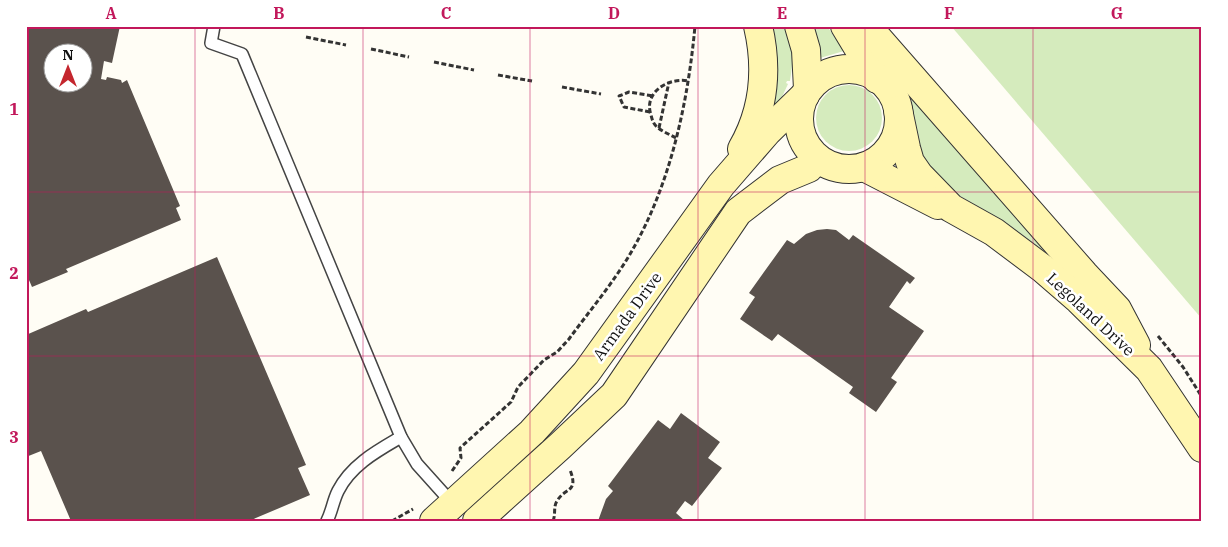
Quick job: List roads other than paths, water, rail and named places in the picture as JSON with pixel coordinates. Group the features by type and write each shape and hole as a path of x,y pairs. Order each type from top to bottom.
{"main road":[{"path":"721,185 752,131 764,86 763,46 758,26"},
{"path":"799,26 806,50 806,92 799,112 799,129 805,145 816,158 831,166 847,170 864,167 877,161 888,151 895,138 899,124 898,110 894,98 878,78 845,26"},
{"path":"867,26 1117,309 1149,369"},
{"path":"806,92 819,78 841,70 848,69 864,72 878,78"},
{"name":"Armada Drive","path":"434,510 532,432 586,373 721,185 767,132 806,92"},
{"name":"Legoland Drive","path":"898,110 910,162 919,175 951,208 994,232 1042,268 1079,300 1149,369 1202,448"},
{"name":"Armada Drive","path":"477,521 614,395 738,212 780,180 809,168 816,158"},
{"name":"Legoland Drive","path":"864,167 937,205 951,208"}],"lane":[{"path":"214,26 211,43 242,54 401,436 417,464 434,510"},
{"path":"328,521 338,490 351,472 368,456 401,436"}]}
